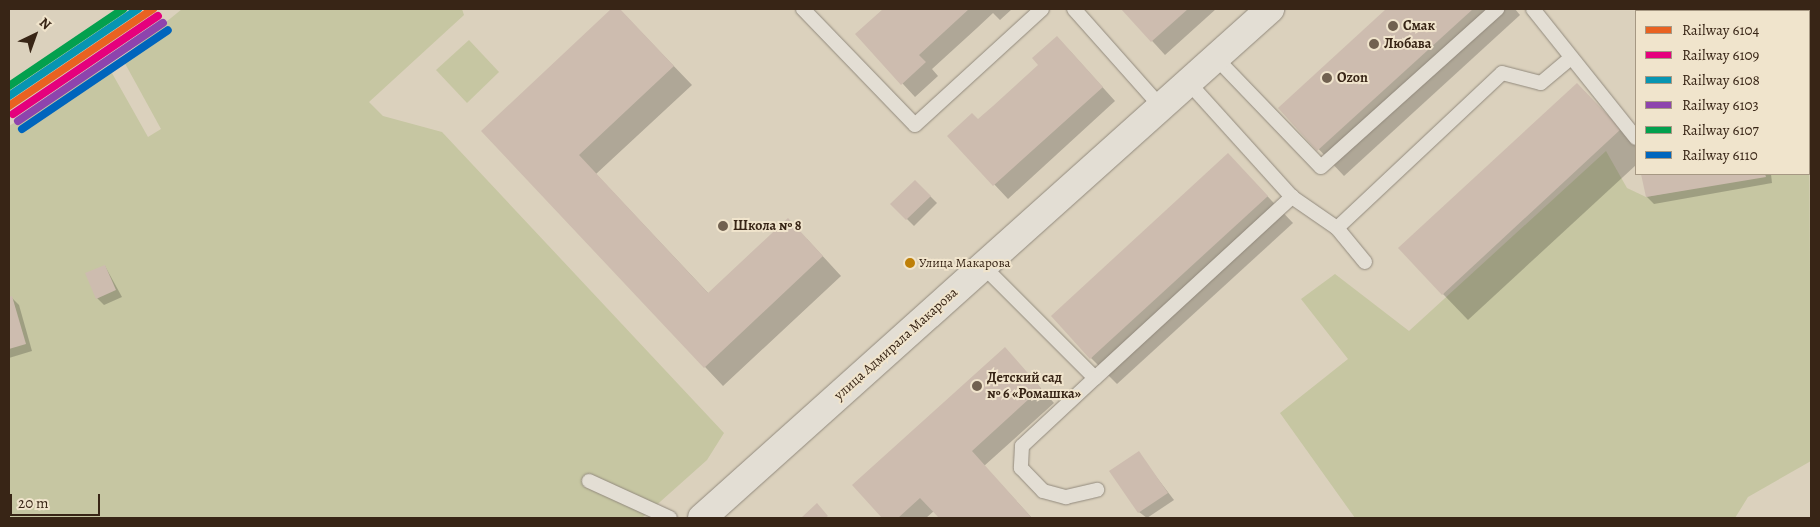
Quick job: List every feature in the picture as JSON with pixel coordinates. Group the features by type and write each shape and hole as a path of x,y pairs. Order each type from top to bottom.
{"main road":[{"name":"улица Адмирала Макарова","path":"702,518 1270,9"}],"lane":[{"path":"803,9 915,125 1042,9"},
{"path":"1074,9 1160,107"},
{"path":"1216,58 1321,167 1497,9"},
{"path":"1533,9 1635,137"},
{"path":"1337,228 1502,73 1541,83 1571,58"},
{"path":"1188,82 1292,198 1337,228 1365,262"},
{"path":"1097,490 1066,497 1043,491 1021,468 1022,446 1292,198"},
{"path":"983,266 1095,378"},
{"path":"589,481 670,518"}],"green space":[{"path":"182,9 462,9 464,15 369,102 383,116 442,132 724,433 707,460 642,518 9,518 9,126 108,66 148,137 161,129 122,58"},
{"path":"469,40 499,72 467,103 436,70"},
{"path":"1606,151 1627,188 1646,197 1767,175 1809,175 1811,461 1748,497 1735,518 1355,518 1280,413 1348,359 1301,299 1335,274 1409,331"}],"building":[{"path":"611,9 620,9 674,66 579,155 708,293 788,218 823,256 704,368 481,131"},
{"path":"883,9 969,9 919,55 926,62 901,85 855,34"},
{"path":"1121,9 1188,9 1151,42"},
{"path":"1386,9 1473,9 1317,151 1278,108"},
{"path":"1643,9 1667,9 1666,10"},
{"path":"1057,36 1103,87 993,186 947,136 972,113 978,119 993,106 1038,65 1032,58"},
{"path":"1577,83 1621,129 1442,295 1398,248"},
{"path":"1228,153 1268,196 1090,359 1051,316"},
{"path":"1641,175 1765,175 1766,177 1646,197"},
{"path":"915,180 931,196 906,220 890,204"},
{"path":"105,265 116,290 96,299 85,273"},
{"path":"12,296 26,344 9,349 9,297"},
{"path":"1005,347 1041,388 972,451 1032,518 939,518 920,498 898,518 882,518 852,485"},
{"path":"1139,451 1168,493 1138,513 1109,471"},
{"path":"817,503 828,516 825,518 801,518"}],"rail line":[{"name":"6107","path":"9,86 123,9"},
{"name":"6108","path":"9,96 138,9"},
{"name":"6104","path":"9,106 153,9"},
{"name":"6109","path":"13,114 158,16"},
{"name":"6103","path":"18,121 163,23"},
{"name":"6110","path":"22,129 168,30"}],"place":[{"name":"Смак","path":"1393,26"},
{"name":"Любава","path":"1374,44"},
{"name":"Ozon","path":"1327,78"},
{"name":"Школа № 8","path":"723,226"},
{"name":"Улица Макарова","path":"910,263"},
{"name":"Детский сад № 6 «Ромашка»","path":"977,386"}]}
